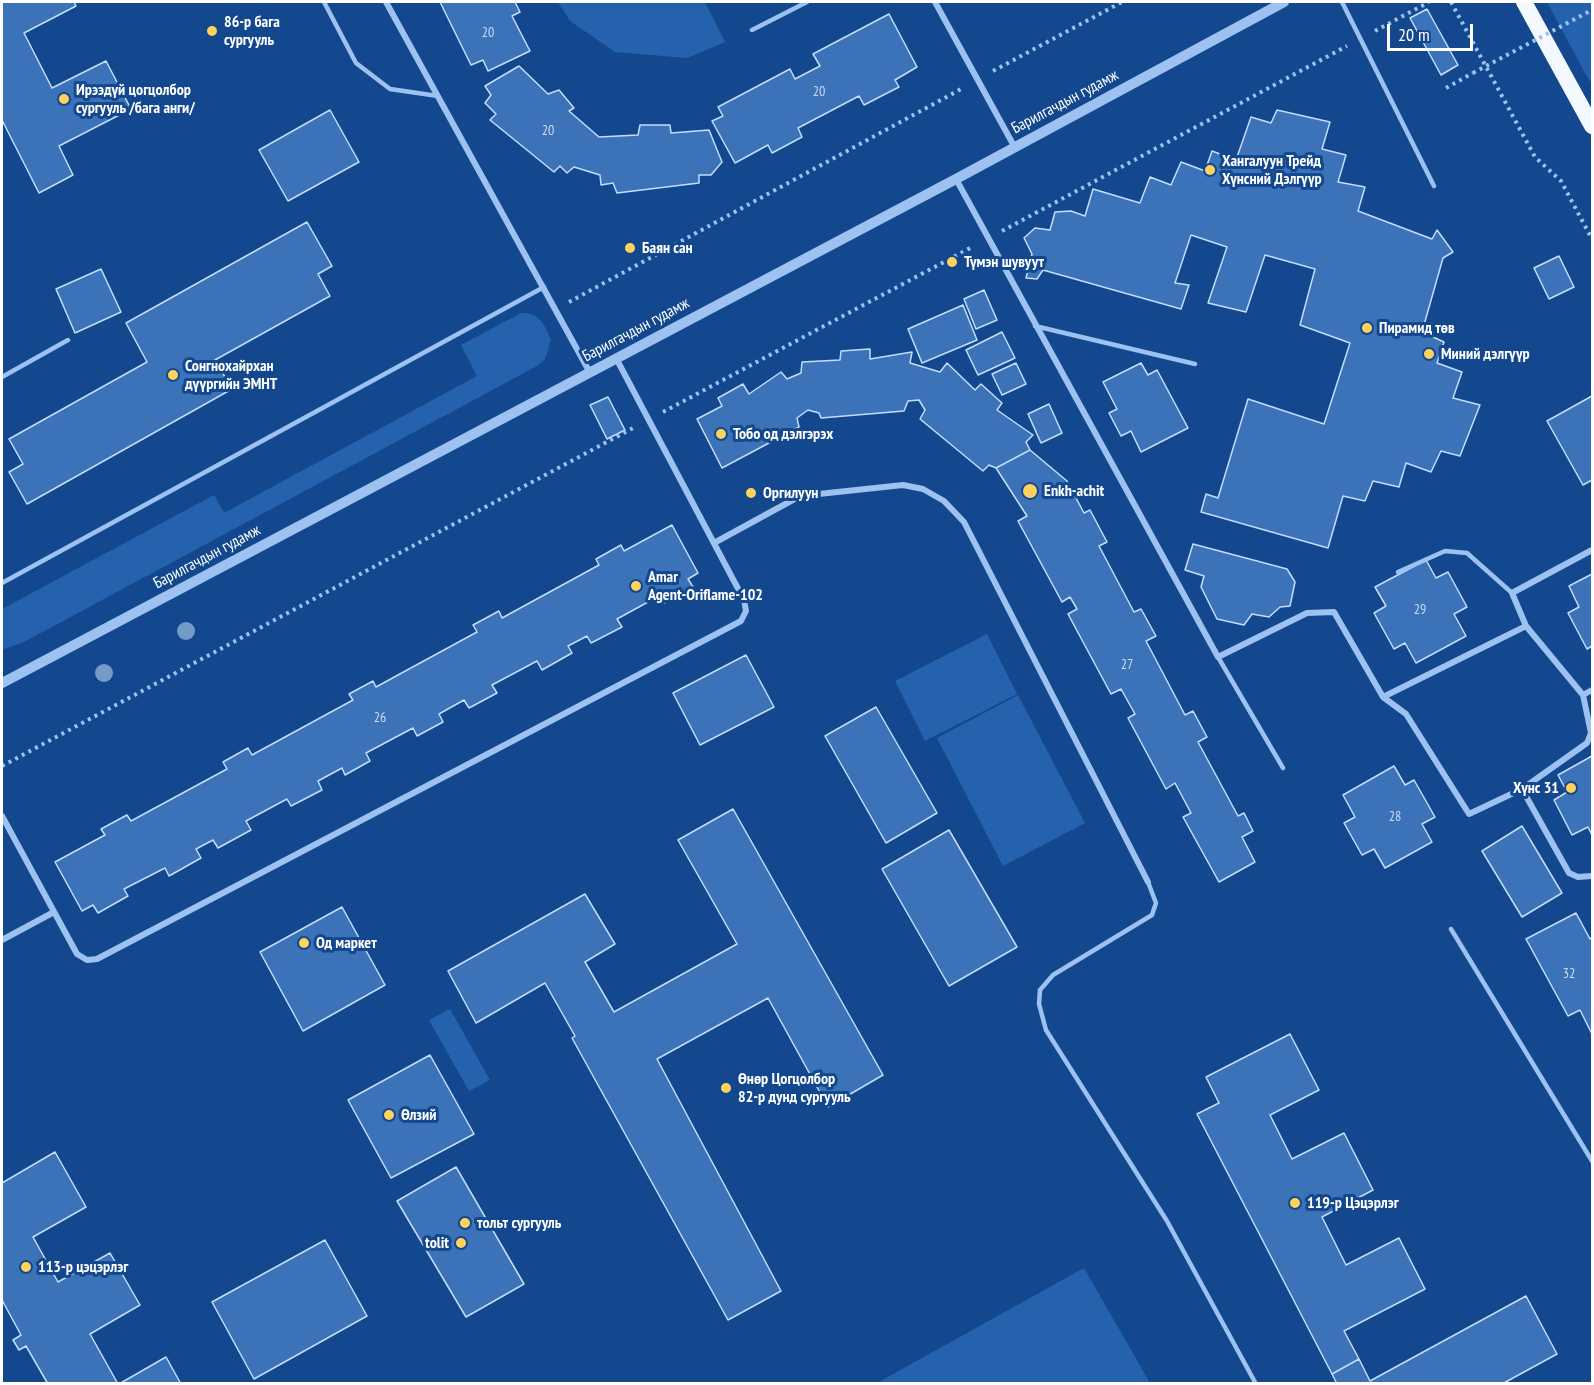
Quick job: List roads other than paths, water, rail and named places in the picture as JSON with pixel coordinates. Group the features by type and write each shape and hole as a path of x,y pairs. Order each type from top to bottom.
{"highway":[{"path":"1524,2 1593,126"}],"street":[{"path":"386,2 589,371"},
{"path":"935,2 1014,146"},
{"name":"Барилгачдын гудамж","path":"2,683 956,179 1284,2"},
{"path":"956,179 1218,657 1307,613 1334,612 1383,697 1406,714 1469,814 1522,789 1587,743 1591,733 1583,695 1526,626 1512,593 1593,550"},
{"path":"2,816 77,954 87,960 97,959 741,621 746,611 744,600 616,358"},
{"path":"714,543 800,496 903,484 923,489 944,501 964,522 1148,882"},
{"path":"1383,697 1526,626"},
{"path":"1583,695 1593,690"},
{"path":"1522,789 1569,873 1578,877 1593,876"},
{"path":"2,940 54,912"}],"lane":[{"path":"324,2 356,63 390,89 438,96"},
{"path":"752,30 807,2"},
{"path":"1342,2 1434,186"},
{"path":"2,583 544,286"},
{"path":"1035,326 1196,363"},
{"path":"2,378 68,340"},
{"path":"1398,572 1445,551 1467,553 1512,593"},
{"path":"1218,657 1283,768"},
{"path":"1148,882 1156,903 1152,915 1053,975 1041,990 1039,1004 1046,1030 1167,1221 1256,1383"},
{"path":"1451,929 1593,1161"}],"place":[{"name":"86-р бага сургууль","path":"212,31"},
{"name":"Ирээдүй цогцолбор сургууль /бага анги/","path":"64,99"},
{"name":"Хангалуун Трейд Хүнсний Дэлгүүр","path":"1210,170"},
{"name":"Баян сан","path":"630,248"},
{"name":"Түмэн шувуут","path":"952,262"},
{"name":"Пирамид төв","path":"1367,328"},
{"name":"Миний дэлгүүр","path":"1429,354"},
{"name":"Сонгнохайрхан дүүргийн ЭМНТ","path":"173,375"},
{"name":"Тобо од дэлгэрэх","path":"721,434"},
{"name":"Enkh-achit","path":"1030,491"},
{"name":"Оргилуун","path":"751,493"},
{"name":"Amar Agent-Oriflame-102","path":"636,586"},
{"name":"Хүнс 31","path":"1571,788"},
{"name":"Од маркет","path":"304,943"},
{"name":"Өнөр Цогцолбор 82-р дунд сургууль","path":"726,1088"},
{"name":"Өлзий","path":"389,1115"},
{"name":"119-р Цэцэрлэг","path":"1295,1203"},
{"name":"тольт сургууль","path":"465,1223"},
{"name":"tolit","path":"461,1243"},
{"name":"113-р цэцэрлэг","path":"26,1267"}]}
